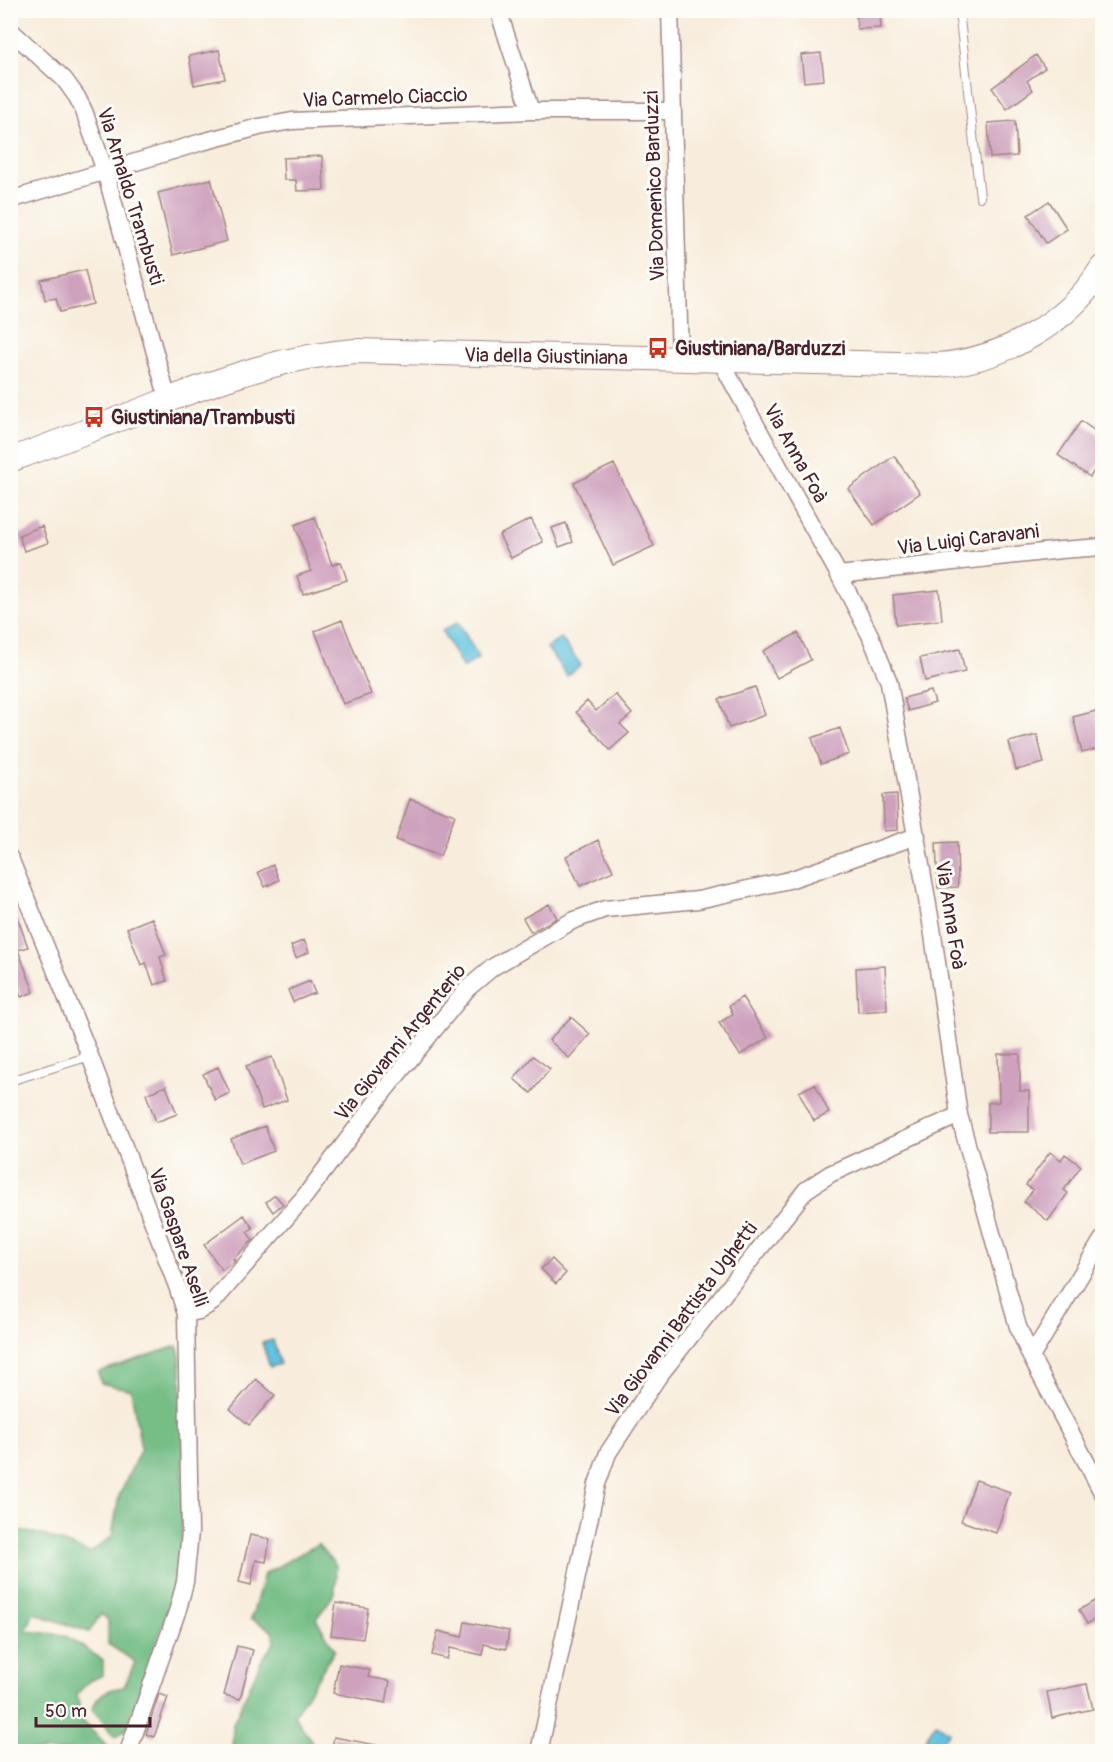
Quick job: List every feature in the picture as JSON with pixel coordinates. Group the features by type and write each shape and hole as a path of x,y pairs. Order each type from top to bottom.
{"street":[{"path":"498,10 531,111"},
{"name":"Via Domenico Barduzzi","path":"670,10 680,360"},
{"name":"Via Arnaldo Trambusti","path":"10,30 51,65 77,97 105,171 168,400"},
{"name":"Via Carmelo Ciaccio","path":"10,200 202,142 274,124 531,111 673,111"},
{"name":"Via della Giustiniana","path":"10,460 168,400 267,366 330,353 355,351 938,365 978,358 1012,346 1056,319 1082,294 1102,268"},
{"name":"Via Anna Foà","path":"720,360 839,575 870,635 889,682 917,836 960,1115 1018,1327 1031,1357 1102,1492"},
{"name":"Via Luigi Caravani","path":"839,575 1102,547"},
{"name":"Via Giovanni Argenterio","path":"186,1314 199,1311 213,1302 305,1196 385,1090 468,988 493,967 572,921 599,910 616,906 698,900 789,880 917,836"},
{"name":"Via Gaspare Aselli","path":"10,858 90,1056 186,1314 190,1532 184,1582 178,1609 128,1752"},
{"name":"Via Giovanni Battista Ughetti","path":"538,1752 597,1484 608,1453 658,1377 806,1190 830,1174 960,1115"},
{"path":"1031,1357 1102,1240"}],"lane":[{"path":"959,10 980,197"},
{"path":"10,1081 90,1056"}],"green space":[{"path":"177,1346 180,1355 184,1434 181,1563 177,1585 126,1729 115,1737 92,1709 104,1693 124,1687 135,1662 108,1644 108,1620 101,1614 89,1632 34,1613 26,1631 64,1635 103,1660 103,1675 89,1681 77,1694 81,1719 111,1751 11,1751 10,1530 40,1534 90,1553 112,1536 119,1496 141,1448 131,1390 101,1383 98,1372"},
{"path":"318,1544 336,1565 335,1593 316,1619 335,1650 294,1715 318,1751 232,1751 233,1724 261,1661 274,1643 272,1630 251,1619 264,1574"}],"water":[{"path":"458,622 479,658 463,668 442,631"},
{"path":"561,638 581,665 567,676 547,648"},
{"path":"273,1340 280,1364 270,1367 262,1343"},
{"path":"936,1723 949,1732 936,1751 917,1751"}],"building":[{"path":"856,10 880,10 881,28 857,29"},
{"path":"219,50 225,79 194,85 189,56"},
{"path":"821,53 824,80 804,82 801,55"},
{"path":"1036,55 1045,68 1027,81 1033,90 1007,109 992,88"},
{"path":"1015,121 1017,156 990,158 988,123"},
{"path":"322,156 324,190 297,191 296,180 284,180 283,158"},
{"path":"211,179 227,241 173,255 158,193"},
{"path":"1049,201 1067,229 1046,243 1028,215"},
{"path":"85,270 93,304 60,312 56,298 45,300 41,280"},
{"path":"1081,421 1102,436 1102,459 1090,477 1058,455"},
{"path":"894,456 920,493 874,525 848,489"},
{"path":"614,464 654,546 613,565 574,483"},
{"path":"315,517 332,565 341,562 347,580 303,594 297,576 311,571 295,525"},
{"path":"531,519 543,542 511,558 499,535"},
{"path":"566,523 573,542 559,547 552,528"},
{"path":"42,526 48,543 24,551 19,535"},
{"path":"939,590 942,620 896,625 893,595"},
{"path":"342,620 371,694 343,704 315,631"},
{"path":"798,633 811,660 777,678 763,651"},
{"path":"960,649 965,672 925,681 920,658"},
{"path":"755,687 765,715 729,728 719,699"},
{"path":"931,691 935,703 908,711 904,698"},
{"path":"615,694 632,714 620,724 629,733 610,750 576,712 587,701 596,711"},
{"path":"1096,711 1098,720 1102,719 1102,748 1082,753 1073,717"},
{"path":"840,728 849,754 821,764 812,738"},
{"path":"1037,735 1044,763 1016,770 1009,742"},
{"path":"897,794 898,830 884,831 883,795"},
{"path":"410,799 455,815 440,856 396,840"},
{"path":"598,840 613,871 580,886 566,856"},
{"path":"957,842 958,887 938,888 936,843"},
{"path":"273,865 279,880 265,887 258,872"},
{"path":"10,903 12,903 28,947 18,950 34,992 21,997 16,984 10,986"},
{"path":"549,904 557,918 531,932 523,918"},
{"path":"152,918 166,955 160,957 167,981 154,985 146,963 141,965 127,928"},
{"path":"304,940 309,952 296,958 291,946"},
{"path":"885,966 887,1010 858,1012 856,968"},
{"path":"310,981 315,993 293,1002 288,990"},
{"path":"742,997 768,1038 740,1055 719,1023 733,1014 729,1006"},
{"path":"571,1017 590,1034 569,1058 549,1040"},
{"path":"998,1054 1020,1054 1020,1091 1029,1091 1029,1132 988,1132 988,1103 999,1102"},
{"path":"533,1056 550,1069 531,1093 514,1079"},
{"path":"272,1057 287,1100 262,1109 246,1066"},
{"path":"218,1067 230,1093 215,1100 203,1074"},
{"path":"815,1084 829,1113 814,1121 799,1092"},
{"path":"166,1086 177,1114 156,1122 146,1094"},
{"path":"265,1126 274,1151 240,1164 231,1139"},
{"path":"1050,1152 1061,1160 1065,1154 1081,1166 1064,1190 1068,1193 1048,1221 1024,1202 1033,1190 1026,1185"},
{"path":"275,1195 283,1204 273,1212 266,1202"},
{"path":"244,1215 253,1228 247,1232 253,1240 233,1259 235,1261 222,1270 204,1245"},
{"path":"552,1259 566,1273 556,1284 541,1269"},
{"path":"256,1379 275,1395 249,1425 230,1409"},
{"path":"976,1480 1010,1492 996,1533 961,1521"},
{"path":"250,1535 270,1539 266,1562 256,1560 251,1585 239,1582"},
{"path":"1102,1597 1102,1615 1087,1624 1079,1610"},
{"path":"336,1603 368,1608 363,1639 331,1635"},
{"path":"465,1622 509,1631 506,1649 484,1644 482,1655 450,1648 447,1659 432,1655 438,1631 462,1637"},
{"path":"237,1646 253,1650 240,1699 224,1695"},
{"path":"339,1664 370,1670 368,1677 390,1681 386,1703 333,1693"},
{"path":"1087,1684 1093,1709 1052,1718 1047,1692"},
{"path":"159,1694 168,1697 154,1737 146,1734"},
{"path":"334,1737 376,1745 375,1752 331,1752"}],"place":[{"name":"Giustiniana/Barduzzi","path":"658,348"},
{"name":"Giustiniana/Trambusti","path":"94,417"}]}
